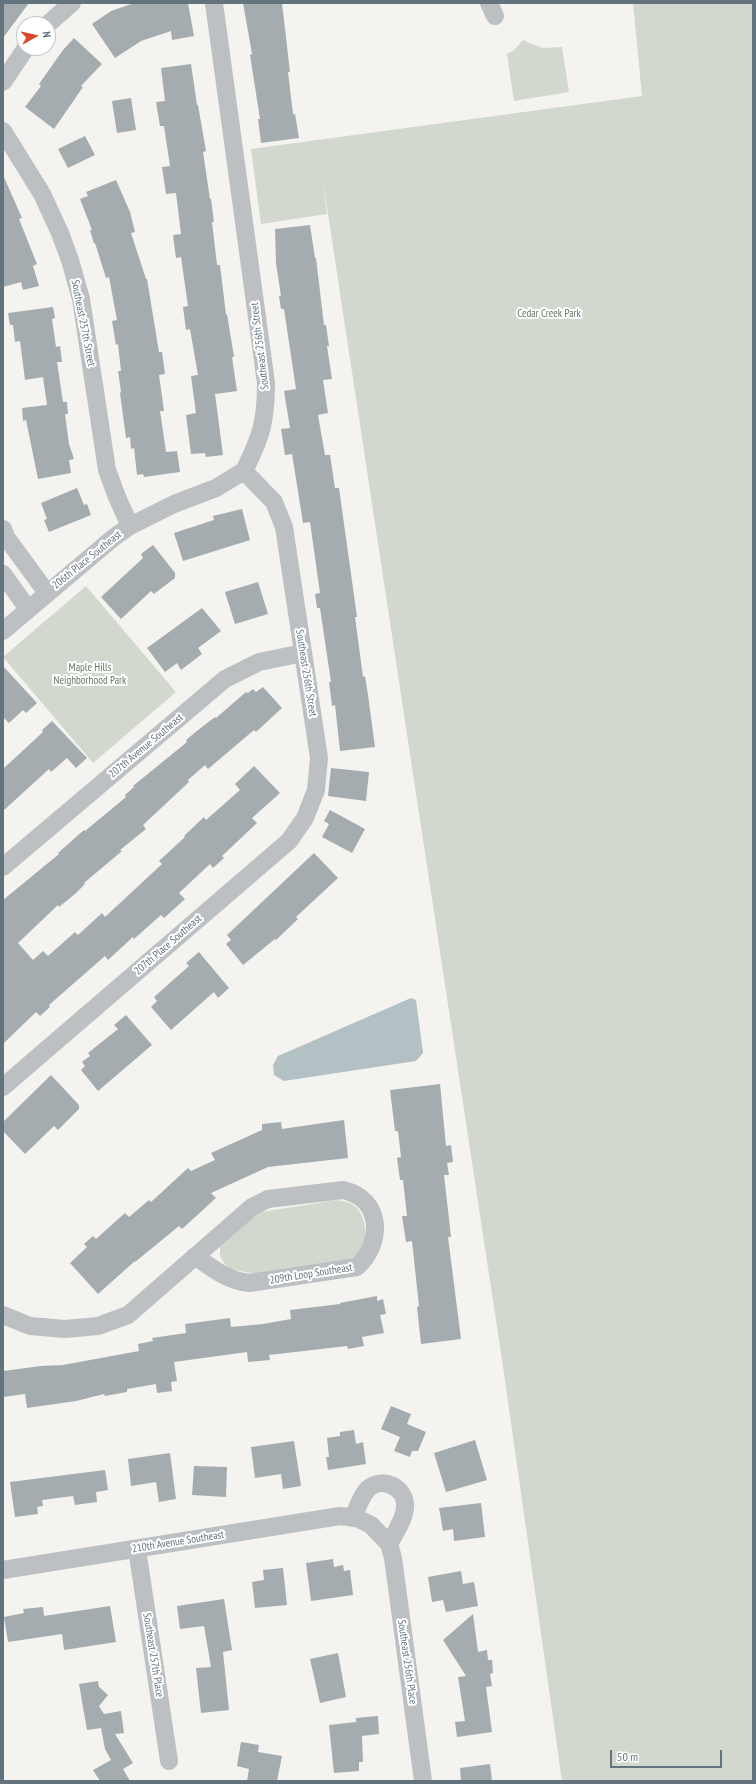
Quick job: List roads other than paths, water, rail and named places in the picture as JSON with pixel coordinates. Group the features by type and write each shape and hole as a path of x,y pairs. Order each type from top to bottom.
{"street":[{"path":"56,16 65,7 72,3"},
{"name":"Southeast 256th Street","path":"214,3 266,383 266,412 262,431 244,471 274,502 282,520 319,758 316,790"},
{"path":"3,82 21,56"},
{"name":"Southeast 257th Street","path":"3,131 42,194 60,233 70,260 81,299 108,470 117,498 130,526"},
{"name":"206th Place Southeast","path":"3,631 113,538 130,526 174,504 216,488 244,471"},
{"path":"3,529 6,536 47,593"},
{"path":"3,574 28,609"},
{"name":"207th Avenue Southeast","path":"3,867 225,679 259,662 303,654"},
{"name":"207th Place Southeast","path":"3,1087 289,841 305,818 316,790"},
{"name":"209th Loop Southeast","path":"3,1315 30,1326 65,1329 98,1326 128,1315 195,1256 252,1207 268,1199 343,1190 353,1192 360,1196 370,1208 375,1218 375,1236 372,1250 365,1260 357,1267 249,1283 238,1282 230,1279 195,1256"},
{"path":"353,1518 367,1489 375,1484 384,1483 392,1485 399,1490 404,1498 406,1506 404,1515 389,1544"},
{"name":"210th Avenue Southeast","path":"3,1570 340,1516 357,1518 371,1525"},
{"name":"Southeast 256th Place","path":"371,1525 389,1544 393,1558 423,1781"},
{"name":"Southeast 257th Place","path":"137,1549 169,1762"}],"park label":[{"name":"Cedar Creek Park","path":"549,314"},
{"name":"Maple Hills Neighborhood Park","path":"90,674"}]}
